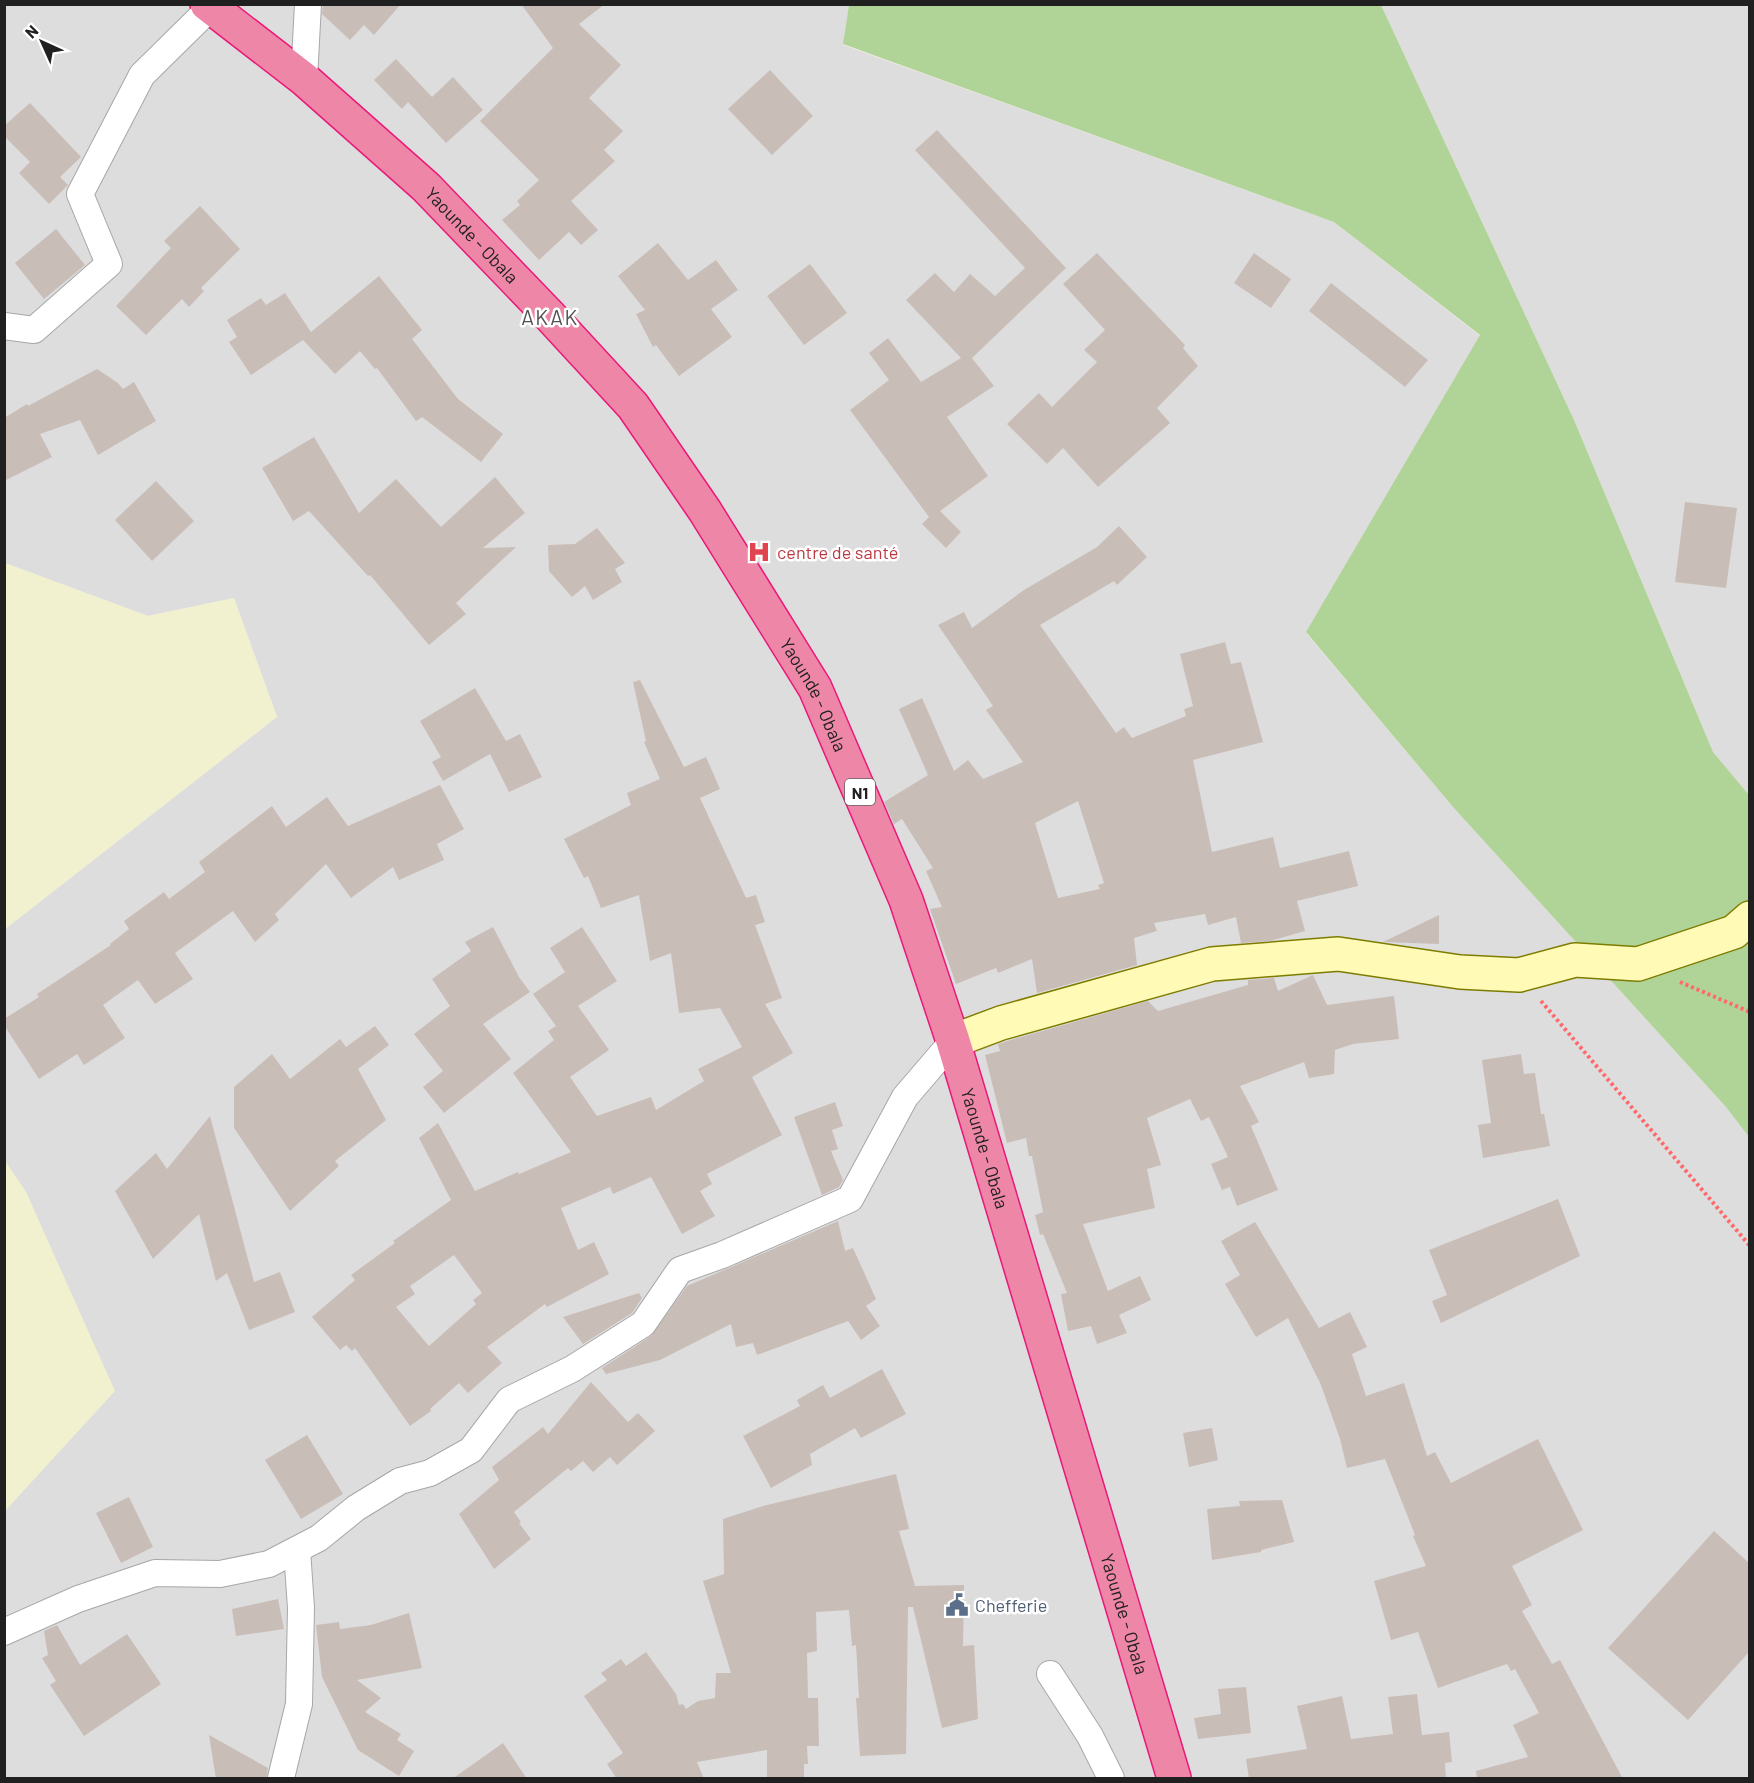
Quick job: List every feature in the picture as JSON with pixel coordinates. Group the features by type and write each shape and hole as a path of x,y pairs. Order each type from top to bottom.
{"highway":[{"name":"Yaounde - Obala","path":"209,6 304,79 426,187 633,406 705,511 815,688 906,900 953,1041 1174,1779"}],"street":[{"path":"304,79 308,4"},
{"path":"4,326 34,330 109,264 80,194 142,75 209,6"},
{"path":"4,1632 78,1599 155,1573 220,1574 269,1564 320,1538 356,1508 400,1481 430,1473 471,1450 509,1400 572,1369 643,1324 680,1270 722,1255 850,1199 905,1097 953,1041 1001,1023 1212,964 1338,954 1460,972 1519,975 1575,960 1638,964 1734,932 1749,918"},
{"path":"281,1779 299,1704 301,1608 297,1550"},
{"path":"1050,1674 1090,1736 1111,1779"}],"path":[{"path":"1519,975 1749,1246"},
{"path":"1678,982 1749,1012"}],"shaded area":[{"path":"5,5 849,5 843,45 1334,222 1480,336 1306,633 1453,807 1726,1107 1749,1137 1749,1778 5,1778 4,1511 114,1391 26,1192 5,1161 5,929 277,717 234,598 148,616 5,563"},
{"path":"1381,5 1749,5 1749,795 1713,752 1574,420"}],"green space":[{"path":"849,5 1381,5 1574,420 1713,752 1749,795 1749,1137 1726,1107 1453,807 1306,632 1480,335 1334,222 843,44"},
{"path":"5,563 148,616 234,598 277,717 5,929"},
{"path":"5,1161 26,1192 115,1391 5,1511"}],"building":[{"path":"323,4 401,4 374,35 364,25 350,40 322,14"},
{"path":"521,4 605,4 579,24 621,65 589,98 623,131 604,150 615,161 571,201 598,230 581,245 569,232 539,260 502,220 520,205 517,201 539,180 480,121 553,48"},
{"path":"396,59 432,97 453,77 483,110 446,143 408,102 402,109 374,80"},
{"path":"770,70 813,116 772,155 728,109"},
{"path":"30,103 81,157 60,177 68,185 49,204 19,173 30,162 4,136 4,126"},
{"path":"937,130 1066,268 972,358 994,386 947,417 988,476 940,511 961,532 946,548 922,524 929,517 850,410 889,380 869,353 888,338 921,382 961,358 906,300 935,273 954,292 970,274 995,296 1025,268 915,150"},
{"path":"200,206 240,249 201,288 204,291 189,307 182,299 146,335 116,306 171,248 164,241"},
{"path":"56,229 85,265 44,299 15,263"},
{"path":"658,243 688,280 716,260 738,290 711,309 732,337 679,376 656,345 653,347 636,314 645,310 618,276"},
{"path":"1097,253 1185,345 1183,348 1198,366 1157,408 1170,423 1098,487 1063,448 1047,464 1007,424 1039,393 1052,407 1097,362 1084,350 1105,330 1063,284"},
{"path":"1254,253 1291,279 1271,308 1234,283"},
{"path":"810,264 847,313 804,345 767,296"},
{"path":"379,276 422,330 412,339 458,399 503,434 481,462 422,417 416,421 377,368 375,369 360,351 335,374 303,340 251,375 229,342 237,337 227,320 261,298 266,305 285,293 311,332"},
{"path":"1331,283 1428,360 1405,387 1309,311"},
{"path":"97,369 123,389 134,382 156,421 98,455 80,420 40,434 52,457 4,481 4,418"},
{"path":"314,437 359,513 396,479 441,527 495,477 525,513 483,548 516,547 456,603 466,614 429,645 370,575 368,576 309,511 293,521 262,468"},
{"path":"156,481 194,521 152,561 115,520"},
{"path":"1685,502 1737,508 1726,588 1675,582"},
{"path":"1119,526 1147,557 1117,585 1114,581 1040,625 1116,733 1124,727 1132,738 1186,716 1184,709 1193,706 1180,654 1225,642 1231,664 1241,662 1263,742 1193,760 1212,852 1273,837 1280,868 1349,851 1358,886 1297,901 1305,931 1270,941 1241,943 1236,917 1208,925 1205,914 1154,923 1157,931 1134,938 1137,965 1037,993 1032,959 998,973 996,968 956,984 930,909 942,907 926,871 933,868 902,819 894,824 884,802 928,775 899,709 922,698 954,771 968,760 983,779 1023,762 986,710 993,706 938,625 964,612 972,628 1024,590 1097,547","holes":["1078,801 1104,883 1098,885 1100,889 1058,898 1035,823"]},
{"path":"597,528 625,563 615,569 622,582 593,600 585,586 572,597 549,571 548,545 575,544"},
{"path":"640,680 684,767 706,757 720,789 700,798 746,898 756,895 765,922 755,925 782,998 765,1004 793,1053 752,1077 782,1135 707,1174 712,1184 700,1191 715,1216 682,1234 651,1177 613,1194 610,1187 561,1208 578,1250 594,1242 609,1274 547,1307 545,1304 487,1347 502,1363 468,1393 459,1383 430,1409 431,1411 410,1426 355,1348 352,1351 346,1345 340,1350 312,1317 355,1280 351,1275 395,1243 393,1241 451,1200 419,1138 438,1123 475,1191 571,1152 513,1073 554,1040 548,1031 556,1026 533,994 565,972 550,948 582,927 617,981 578,1006 609,1050 570,1077 597,1116 651,1097 656,1110 704,1081 698,1069 742,1047 720,1008 679,1013 671,953 650,961 639,895 601,908 588,876 584,878 564,839 631,805 627,793 660,779 644,742 646,741 633,682","holes":["454,1255 482,1293 473,1300 476,1304 429,1346 396,1307 415,1294 410,1286"]},
{"path":"475,688 506,741 520,734 542,777 509,792 490,754 443,781 432,762 441,757 420,721"},
{"path":"440,785 464,829 437,844 444,860 399,880 393,867 351,898 326,864 275,914 279,920 255,942 233,911 175,953 193,979 155,1004 138,980 103,1005 125,1038 84,1065 77,1054 39,1079 4,1025 4,1019 39,997 37,994 111,945 129,929 124,921 164,892 169,899 205,872 199,862 272,806 286,827 327,797 348,826"},
{"path":"1439,915 1439,944 1383,942"},
{"path":"493,927 519,977 530,992 483,1024 511,1059 444,1113 423,1087 443,1071 414,1034 450,1006 432,979 471,951 465,942"},
{"path":"1313,975 1327,1005 1394,996 1399,1039 1353,1044 1335,1050 1334,1074 1309,1078 1304,1062 1240,1086 1259,1122 1251,1126 1278,1190 1237,1206 1230,1187 1222,1190 1211,1164 1228,1157 1209,1117 1201,1121 1190,1099 1147,1118 1161,1165 1147,1169 1155,1208 1083,1224 1108,1291 1140,1276 1151,1300 1119,1315 1127,1333 1097,1344 1091,1326 1068,1331 1061,1294 1067,1293 1043,1234 1040,1235 1035,1215 1043,1212 1032,1156 1029,1156 1026,1138 1007,1143 985,1055 1000,1051 998,1044 1007,1041 1148,1001 1158,1011 1248,985 1248,980 1274,978 1278,991"},
{"path":"375,1026 389,1045 358,1069 386,1120 335,1161 339,1166 290,1211 234,1128 234,1087 272,1054 290,1079 340,1039 346,1047"},
{"path":"1521,1054 1524,1074 1535,1073 1541,1114 1544,1114 1550,1146 1483,1158 1478,1125 1491,1123 1482,1060"},
{"path":"835,1102 843,1126 832,1130 838,1149 831,1151 843,1180 839,1187 822,1195 794,1117"},
{"path":"210,1116 254,1282 280,1272 295,1312 249,1330 227,1273 216,1281 199,1214 153,1259 115,1191 156,1153 167,1169"},
{"path":"1558,1199 1580,1256 1441,1323 1432,1301 1447,1295 1429,1250"},
{"path":"838,1221 845,1251 853,1248 876,1299 866,1306 880,1326 861,1340 848,1321 757,1355 753,1343 736,1347 731,1324 660,1360 606,1374 602,1368 651,1336 687,1286"},
{"path":"1255,1222 1319,1328 1350,1312 1367,1347 1352,1354 1366,1396 1404,1383 1427,1456 1435,1452 1451,1483 1538,1439 1583,1530 1512,1566 1532,1605 1522,1611 1552,1664 1560,1660 1623,1779 1477,1779 1476,1771 1528,1757 1513,1725 1539,1713 1515,1669 1511,1671 1507,1664 1438,1688 1418,1632 1391,1640 1374,1581 1426,1566 1385,1459 1347,1468 1340,1439 1321,1385 1288,1318 1256,1337 1225,1284 1240,1275 1221,1241"},
{"path":"639,1293 642,1298 632,1313 583,1344 563,1317"},
{"path":"882,1369 906,1414 861,1438 855,1428 810,1454 812,1465 771,1488 743,1436 800,1406 797,1400 823,1385 830,1398"},
{"path":"591,1382 628,1422 638,1413 655,1431 617,1465 610,1457 593,1472 583,1461 571,1471 568,1468 514,1512 531,1539 494,1569 459,1514 499,1480 492,1467 543,1427 548,1434"},
{"path":"1212,1428 1218,1460 1189,1467 1183,1433"},
{"path":"307,1435 343,1494 301,1519 265,1460"},
{"path":"896,1474 909,1529 899,1531 915,1586 964,1585 963,1646 974,1645 978,1719 942,1728 913,1607 908,1607 906,1754 860,1756 856,1698 859,1698 856,1645 852,1646 849,1610 816,1612 817,1651 807,1653 808,1698 818,1698 819,1746 807,1746 808,1764 804,1764 804,1779 767,1779 767,1750 697,1762 704,1779 617,1779 607,1764 623,1753 584,1696 607,1680 601,1673 621,1659 626,1666 646,1652 676,1694 679,1705 683,1704 686,1709 698,1701 715,1698 716,1673 731,1673 703,1581 724,1574 723,1519 763,1506"},
{"path":"129,1497 153,1547 121,1563 96,1513"},
{"path":"1282,1500 1294,1542 1261,1550 1261,1552 1212,1560 1207,1509 1240,1506 1239,1501"},
{"path":"1714,1531 1749,1563 1749,1652 1688,1720 1608,1648"},
{"path":"278,1599 284,1629 236,1636 232,1609"},
{"path":"409,1613 422,1668 357,1680 381,1698 365,1712 401,1734 397,1740 414,1751 399,1776 358,1750 322,1677 316,1625 339,1622 340,1629 371,1625"},
{"path":"57,1625 80,1665 127,1634 161,1684 84,1736 50,1685 56,1681 42,1658 48,1655 44,1631"},
{"path":"1246,1687 1251,1733 1198,1739 1194,1718 1221,1714 1218,1689"},
{"path":"1417,1694 1422,1735 1449,1732 1452,1762 1445,1763 1446,1779 1249,1779 1246,1759 1307,1749 1297,1706 1342,1696 1351,1739 1393,1734 1388,1697"},
{"path":"209,1735 268,1768 266,1779 216,1779"},
{"path":"503,1743 527,1779 452,1779"}],"place":[{"name":"centre de santé","path":"759,552"},
{"name":"Chefferie","path":"957,1605"}],"district":[{"name":"AKAK","path":"550,316"}]}
